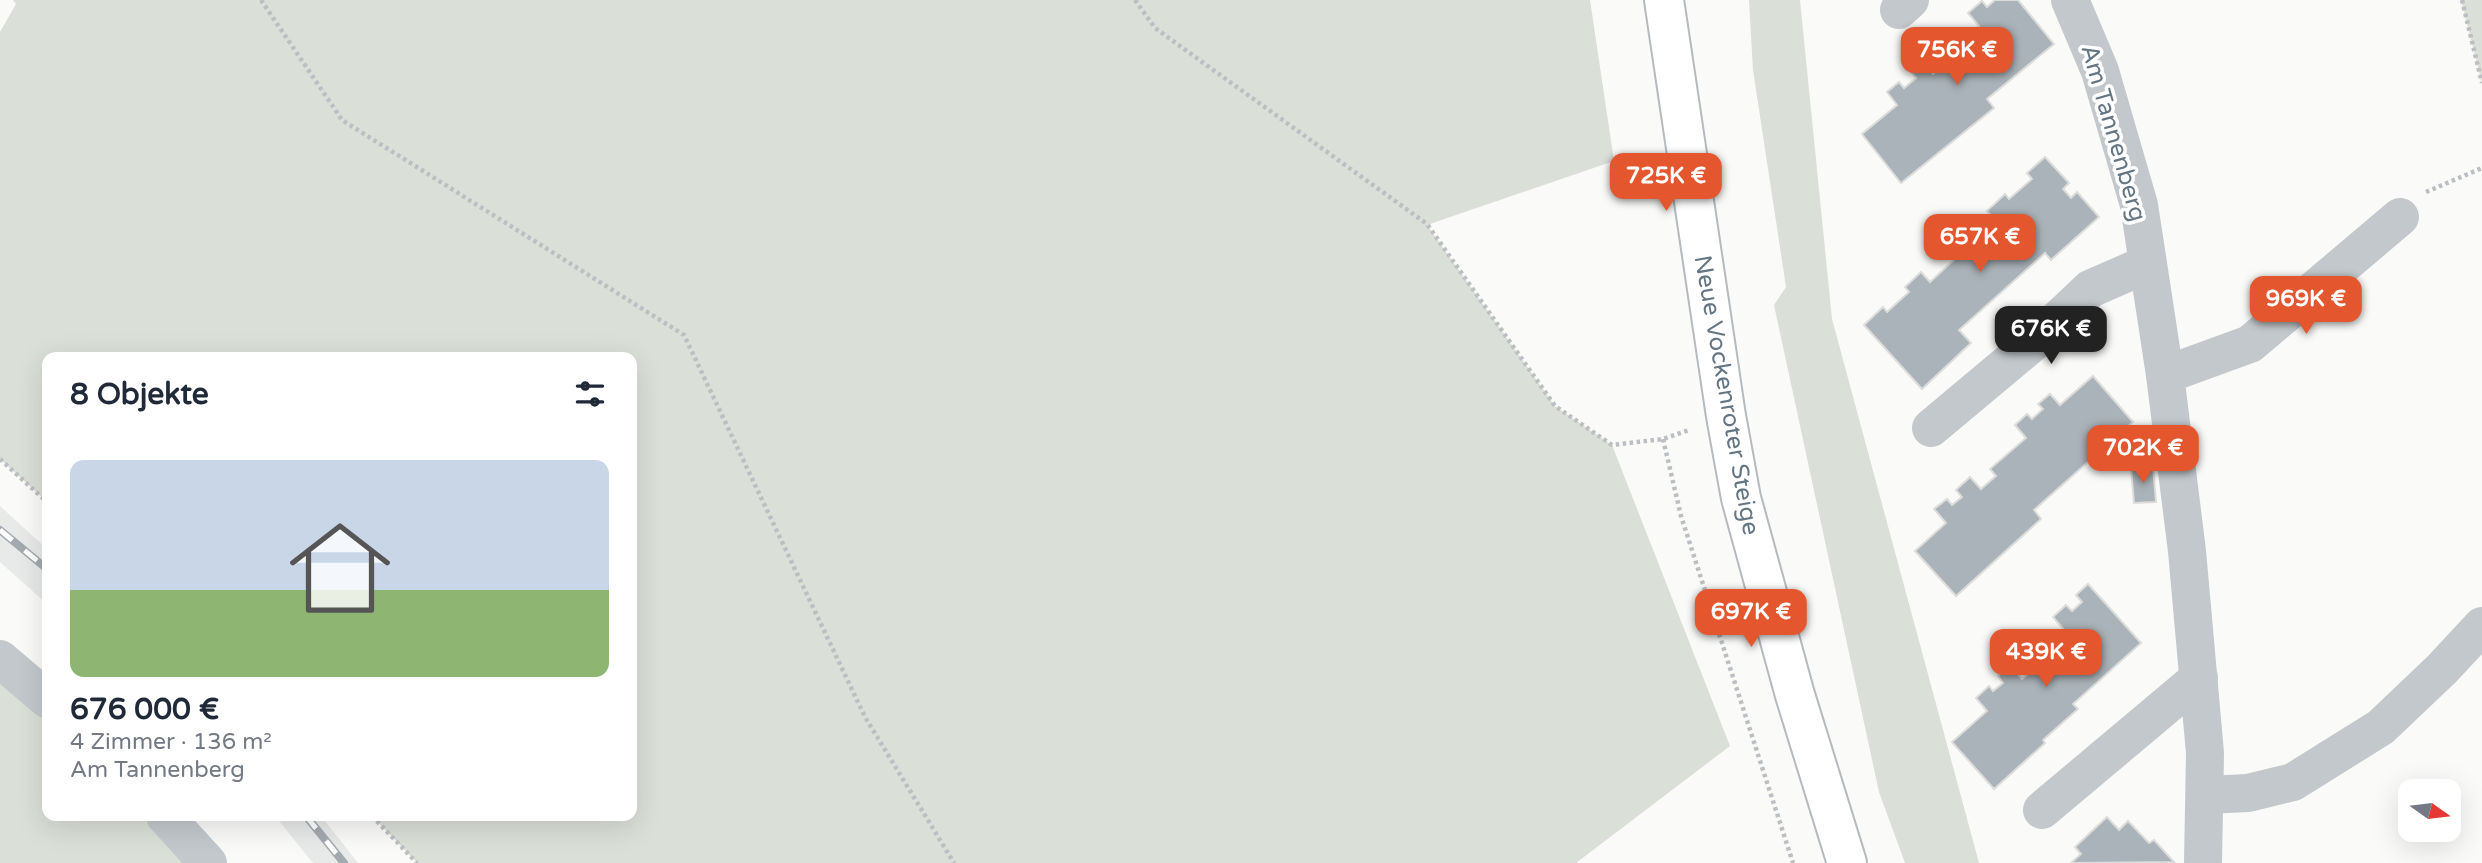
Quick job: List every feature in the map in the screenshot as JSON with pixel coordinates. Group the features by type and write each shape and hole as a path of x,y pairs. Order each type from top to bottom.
{"main road":[{"name":"Neue Vockenroter Steige","path":"1664,0 1726,416 1741,498 1795,695 1847,863"}],"street":[{"name":"Am Tannenberg","path":"2075,2 2099,71 2139,205 2165,375 2187,551 2199,678 2206,794 2203,863"},
{"path":"2165,375 2250,344 2400,218"},
{"path":"1931,428 2036,340 2090,289 2147,264"},
{"path":"2206,794 2248,793 2293,782 2381,727 2442,669 2482,626"},
{"path":"0,659 42,695"},
{"path":"2042,810 2199,678"},
{"path":"170,821 208,863"}],"path":[{"path":"261,0 342,120 684,335 865,717 954,863"},
{"path":"1135,0 1155,28 1427,224 1555,406 1612,445 1663,439 1681,516 1793,863"},
{"path":"2462,0 2482,83"},
{"path":"2400,218 2429,189 2482,168"},
{"path":"0,459 42,497"},
{"path":"377,821 417,863"}],"shaded area":[{"path":"13,0 1590,0 1614,161 1427,225 1555,406 1612,445 1730,746 1576,863 417,863 377,821 637,821 637,352 42,352 42,497 0,459 0,32 16,4"},
{"path":"1749,0 1800,0 1832,319 1979,863 1905,863 1879,792 1774,305 1786,287 1753,70"},
{"path":"2461,0 2482,0 2482,84"},
{"path":"0,506 42,544 42,600 0,562"},
{"path":"0,659 42,695 42,821 170,821 208,863 0,863"},
{"path":"279,821 325,821 358,863 313,863"}],"building":[{"path":"1995,0 2018,0 2054,44 1987,99 1994,108 1901,183 1862,134 1897,105 1887,92 1899,82 1904,88 1916,78 1911,72 1923,62 1933,74 1951,59 1947,53 1979,26 1968,13 1982,1 1987,7"},
{"path":"2045,157 2069,183 2063,189 2071,198 2077,192 2099,217 2051,260 2045,253 1959,330 1971,343 1922,389 1864,325 1883,307 1887,312 1909,292 1905,287 1921,272 1930,282 1996,221 1987,211 2005,194 2009,199 2032,179 2027,173"},
{"path":"2093,376 2133,422 2034,510 2041,519 1956,596 1915,551 1946,523 1934,509 1947,499 1952,505 1962,497 1956,490 1970,477 1981,489 1996,476 1990,469 2026,438 2015,425 2027,414 2032,419 2043,409 2038,404 2050,394 2060,405"},
{"path":"2153,467 2156,502 2134,503 2131,468"},
{"path":"2088,584 2141,643 2073,704 2078,709 1994,789 1952,742 1987,711 1976,698 1989,686 1993,691 2003,683 1998,676 2010,665 2022,679 2040,664 2035,658 2065,631 2053,617 2066,605 2072,611 2082,602 2076,595"},
{"path":"2107,817 2119,830 2128,821 2149,843 2154,840 2174,862 2071,863 2081,854 2075,847"}],"railway":[{"path":"0,530 42,565"},
{"path":"310,821 344,863"}]}
